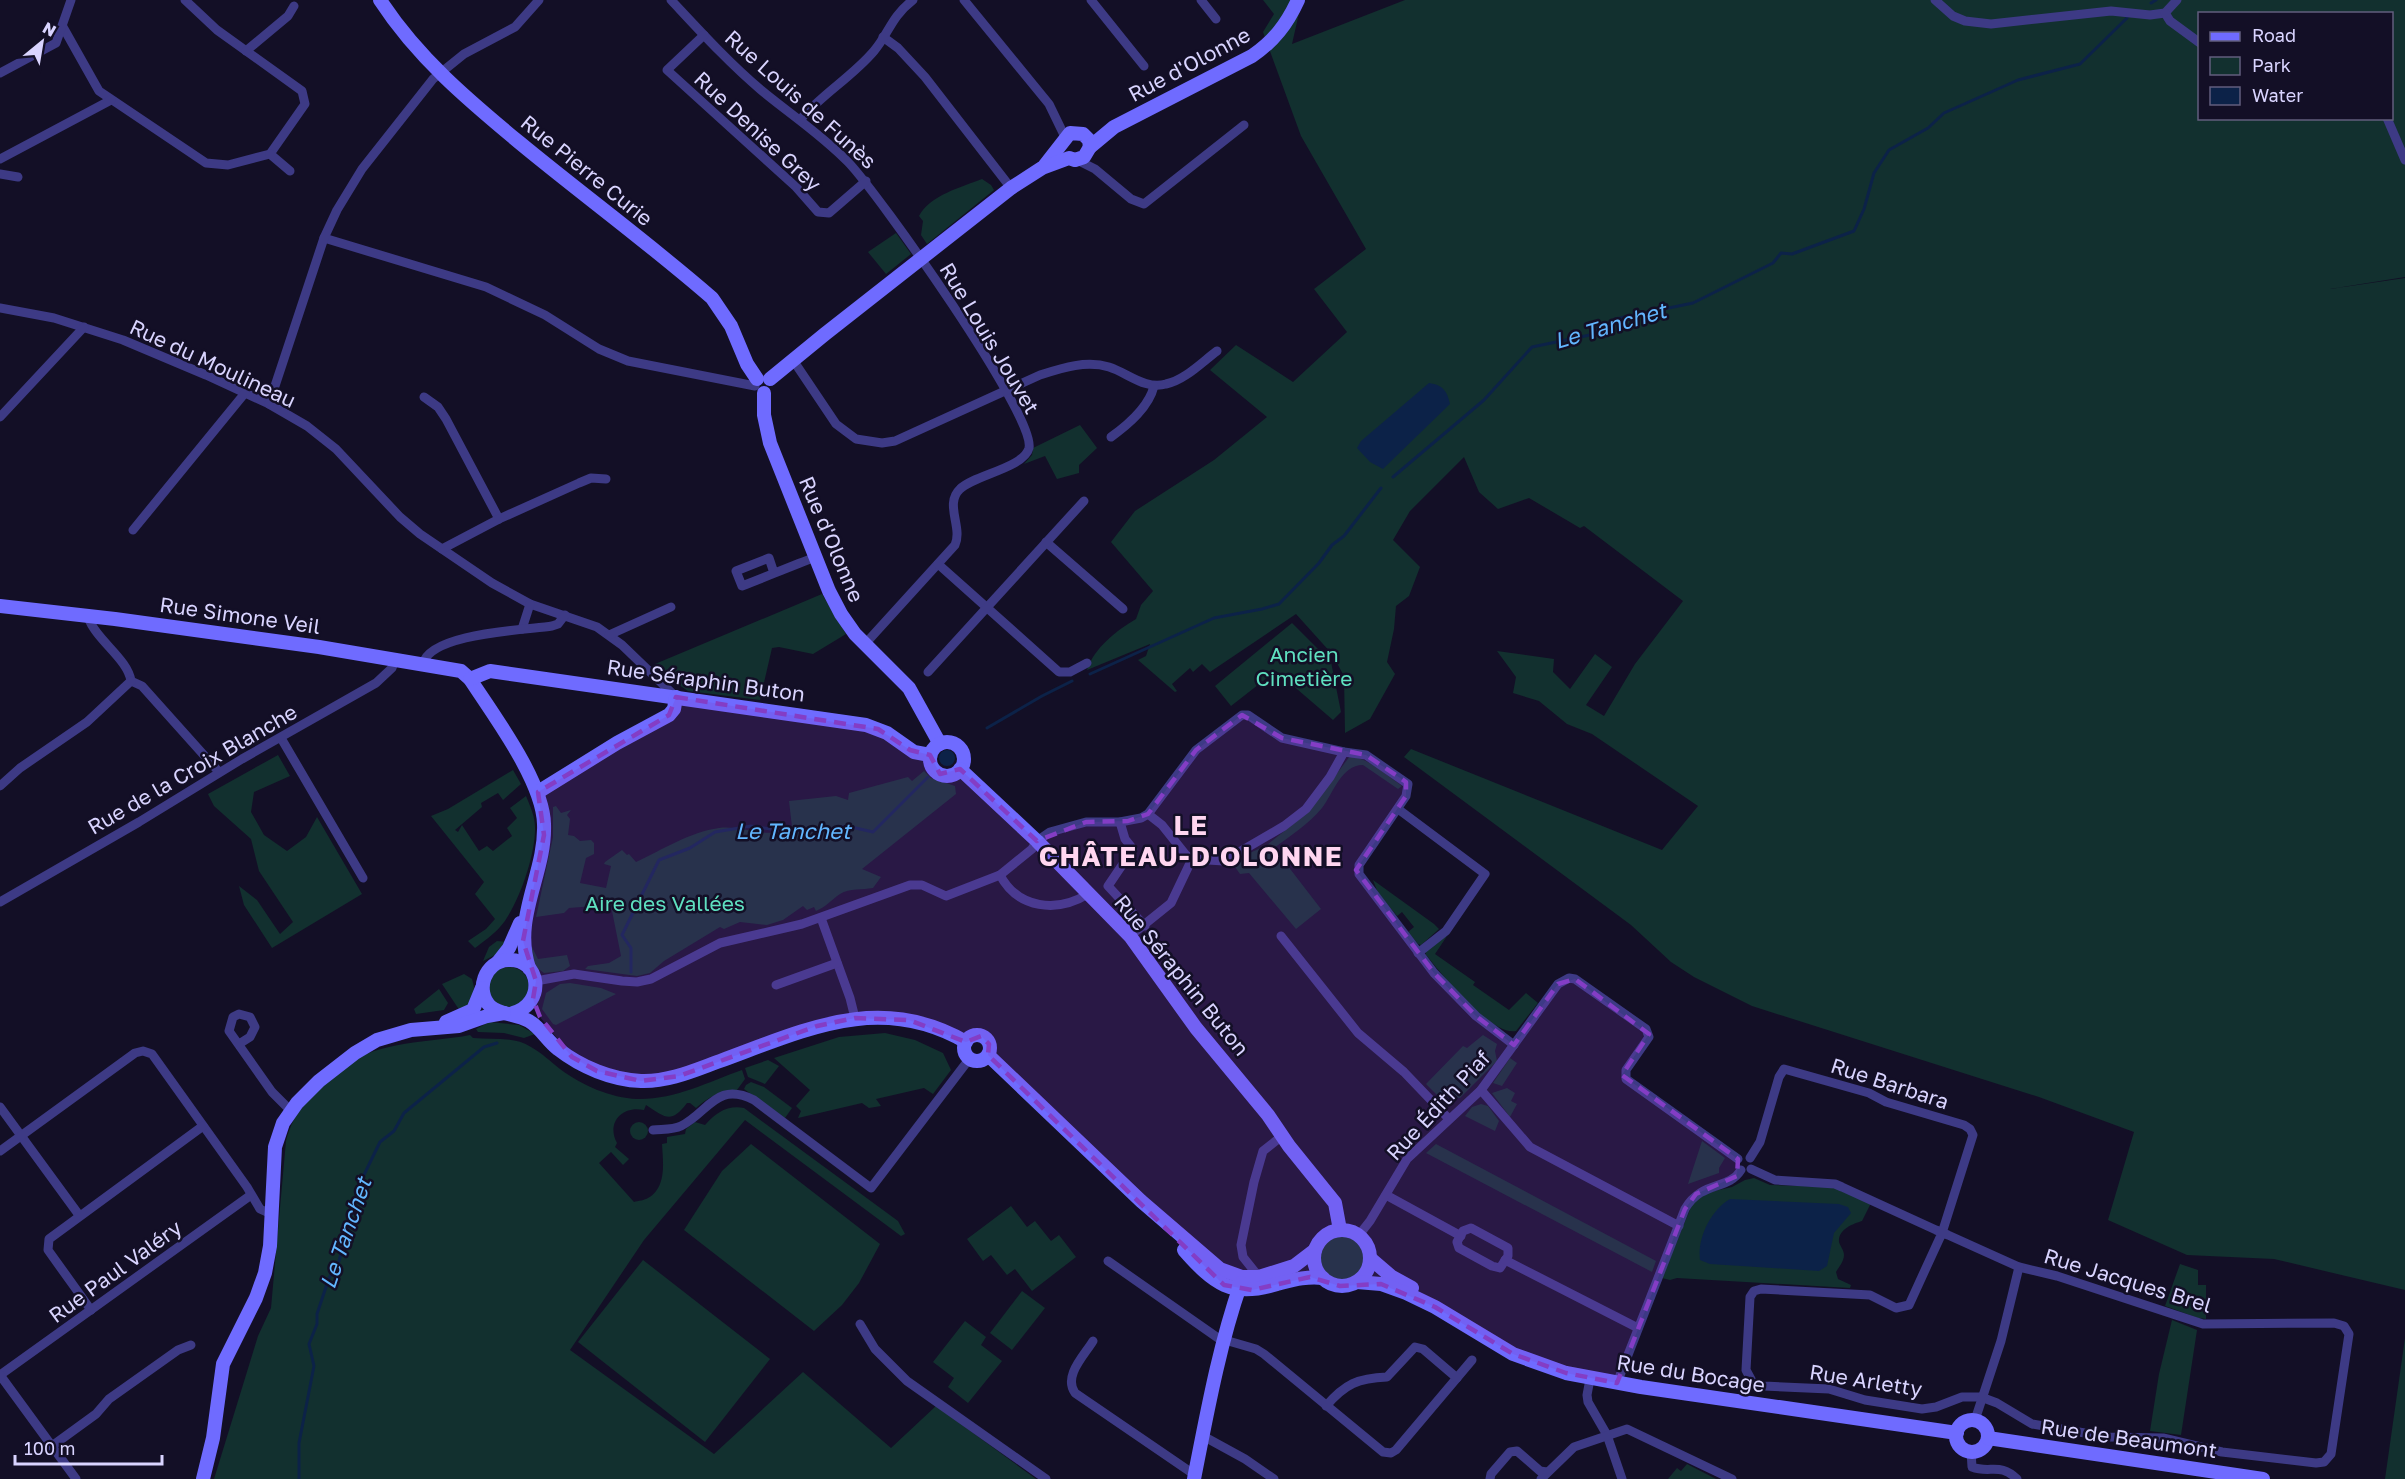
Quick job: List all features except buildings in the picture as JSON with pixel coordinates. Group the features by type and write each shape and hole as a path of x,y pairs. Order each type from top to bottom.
{"street":[{"path":"0,73 52,47 59,40 71,0"},
{"path":"63,27 99,91 206,163 228,165 270,154 305,104 302,91 217,30 185,0"},
{"name":"Rue Pierre Curie","path":"380,0 398,28 440,73 493,121 712,298 731,326 747,364 762,384"},
{"name":"Rue Louis de Funès","path":"671,0 760,89 829,144 866,181 922,258"},
{"path":"964,0 1035,86 1076,146 1095,169 1131,199 1144,204 1244,125"},
{"path":"1091,0 1144,66"},
{"path":"1201,0 1216,19"},
{"name":"Rue d'Olonne","path":"1076,146 1268,46 1290,16 1298,0"},
{"path":"1935,0 1953,16 1976,24 2012,23 2111,10 2150,15 2165,13 2177,0"},
{"path":"268,404 324,238 337,210 362,169 433,79 464,54 515,27 537,1"},
{"path":"800,120 815,102 875,51 906,2"},
{"path":"246,51 288,16 294,6"},
{"path":"2165,13 2170,21 2198,42"},
{"name":"Rue Denise Grey","path":"704,35 667,70 796,188 818,212 829,213 866,181"},
{"path":"883,37 898,48 925,77 1011,188"},
{"path":"0,159 111,100"},
{"path":"2387,120 2405,160"},
{"path":"324,238 486,287 545,315 612,356 628,361 762,384 1011,188 1076,146"},
{"path":"270,154 290,171"},
{"path":"0,174 18,177"},
{"name":"Rue Louis Jouvet","path":"865,644 958,539 953,505 955,494 964,486 1021,459 1028,449 1028,440 1006,390 922,258"},
{"name":"Rue du Moulineau","path":"0,308 54,318 84,327 163,357 268,404 307,426 332,445 400,517 442,549 492,583 530,604 582,620 609,635 676,697"},
{"path":"0,417 84,327"},
{"path":"793,360 836,424 856,439 882,443 904,438 1040,375 1072,366 1110,368 1154,386 1172,382 1217,351"},
{"name":"Rue d'Olonne","path":"762,384 764,415 770,443 841,614 865,644 909,688 940,744"},
{"path":"1111,437 1146,405 1154,386"},
{"path":"133,530 245,393"},
{"path":"424,397 438,406 446,419 499,519"},
{"path":"442,549 499,519 591,478 606,478"},
{"path":"928,672 1084,501"},
{"path":"1046,542 1123,609"},
{"path":"774,573 816,557"},
{"path":"938,564 1059,672 1077,669 1087,663"},
{"path":"522,629 530,604"},
{"name":"Rue Simone Veil","path":"0,606 319,647 461,671 470,680"},
{"path":"609,635 671,607"},
{"path":"423,664 430,652 456,641 558,624 566,615"},
{"path":"88,617 95,632 129,672 131,681"},
{"name":"Rue de la Croix Blanche","path":"0,902 139,822 219,772 376,683 392,668 395,660"},
{"path":"646,668 653,694"},
{"name":"Rue Séraphin Buton","path":"470,680 490,671 866,725 887,733 914,752 930,755"},
{"path":"203,1479 213,1438 223,1364 261,1286 269,1253 276,1141 291,1111 319,1081 369,1044 393,1033 459,1026 487,1016 525,1009 533,999 536,981 529,968 523,941 527,908 541,850 544,827 543,808 538,792 470,680"},
{"path":"131,681 142,686 219,772"},
{"path":"0,786 20,768 87,722 131,681"},
{"path":"538,792 617,743 669,715 674,709 676,697"},
{"path":"536,981 572,974 629,981 651,979 720,943 821,918 910,885 922,885 946,896 1000,875 1050,832 1086,822 1120,822 1141,818 1148,814 1196,750 1242,715 1248,715 1282,738 1344,753 1366,754 1408,784 1408,792 1358,869 1359,874 1418,953 1469,1010 1514,1046"},
{"path":"281,738 363,878"},
{"path":"950,742 960,748 964,758 960,769 951,775 940,774 932,766 930,755 940,744 950,742"},
{"path":"1148,814 1162,825 1192,860 1224,861 1284,826 1306,809 1330,777 1344,753"},
{"name":"Rue Séraphin Buton","path":"960,769 1037,841 1130,936 1196,1028 1335,1203 1340,1230"},
{"path":"1398,809 1485,874 1446,931 1418,953"},
{"path":"1120,822 1125,839 1133,849 1108,886 1145,926"},
{"path":"1130,936 1171,903 1192,860"},
{"path":"1000,875 1015,895 1031,904 1049,905 1081,898 1088,894"},
{"path":"433,1027 473,1010 486,974 509,948 527,908"},
{"path":"821,918 855,1018"},
{"path":"1281,936 1358,1033 1404,1072 1449,1119"},
{"path":"498,962 514,960 529,968"},
{"path":"776,985 837,963"},
{"name":"Rue Édith Piaf","path":"1359,1235 1407,1159 1481,1090 1558,984 1569,978 1575,979 1646,1029 1649,1037 1625,1074 1626,1079 1738,1160"},
{"path":"482,988 492,1008 534,1024 558,1049 597,1071 628,1080 654,1080 679,1076 817,1026 855,1018 883,1017 909,1020 942,1029 966,1042"},
{"path":"533,999 540,1017 572,1057"},
{"path":"977,1036 985,1038 990,1048 988,1055 978,1061 970,1058 966,1053 966,1042 977,1036"},
{"path":"239,1044 272,1092 291,1111"},
{"path":"0,1151 135,1053 143,1051 152,1054 262,1211 272,1214"},
{"path":"988,1055 1141,1201 1206,1272 1224,1285 1240,1283 1294,1266 1315,1250 1325,1236 1340,1230 1359,1235 1368,1245 1371,1259 1367,1272 1357,1282 1340,1286 1323,1278 1303,1278 1264,1288 1240,1283"},
{"path":"653,1130 680,1127 717,1098 742,1094 754,1100 871,1188 970,1058"},
{"name":"Rue Barbara","path":"1750,1158 1760,1142 1779,1077 1784,1069 1964,1125 1970,1129 1973,1136 1942,1233"},
{"path":"1481,1090 1530,1147 1679,1226"},
{"path":"0,1107 79,1215"},
{"path":"91,1310 47,1247 53,1236 203,1126"},
{"path":"1259,1277 1243,1257 1241,1245 1261,1157 1267,1146 1282,1136"},
{"path":"1740,1170 1738,1160 1745,1156 1750,1158 1752,1168"},
{"path":"1740,1170 1748,1171 1752,1168"},
{"path":"1752,1168 1774,1180 1835,1184 2019,1267 2001,1341 1976,1420"},
{"path":"1617,1383 1685,1209 1696,1194 1732,1180 1740,1170"},
{"name":"Rue Paul Valéry","path":"0,1375 250,1195"},
{"path":"1386,1195 1461,1236"},
{"path":"1471,1228 1505,1245 1509,1251 1500,1268 1495,1268 1461,1251 1457,1244 1461,1236 1463,1231 1471,1228"},
{"name":"Rue Arletty","path":"1942,1233 1912,1301 1901,1308 1870,1295 1761,1289 1754,1291 1750,1297 1747,1375 1753,1383 1764,1386 1829,1389 1865,1400 1922,1409 1936,1407 1962,1397 1982,1397"},
{"path":"1315,1250 1315,1265 1323,1278"},
{"name":"Rue du Bocage","path":"1371,1259 1435,1306"},
{"path":"1505,1260 1638,1328"},
{"path":"1108,1261 1224,1341 1256,1349 1264,1354 1379,1450 1391,1453 1472,1360"},
{"name":"Rue Jacques Brel","path":"1982,1397 1997,1403 2032,1424 2108,1437 2163,1438 2222,1452 2316,1463 2324,1462 2331,1454 2349,1334 2344,1326 2334,1323 2203,1324 2057,1276 2019,1267"},
{"name":"Rue du Bocage","path":"1357,1282 1381,1284 1435,1306 1513,1353 1547,1367 1590,1379 1957,1433"},
{"path":"1094,1341 1072,1374 1071,1387 1075,1393 1194,1477 1224,1341 1240,1283"},
{"path":"860,1324 875,1349 907,1381 1046,1479"},
{"path":"52,1446 96,1414 109,1399 178,1350 190,1345"},
{"path":"1326,1407 1340,1392 1356,1382 1367,1377 1386,1377 1414,1347 1423,1349 1457,1378"},
{"path":"0,1375 76,1479"},
{"path":"1590,1379 1588,1402 1607,1435 1622,1479"},
{"path":"1976,1420 1984,1425 1988,1438 1984,1446 1971,1451 1959,1443 1957,1433 1965,1422 1976,1420"},
{"path":"1491,1479 1491,1474 1510,1452 1517,1451 1544,1476 1574,1447 1627,1429 1732,1479"},
{"path":"1203,1436 1245,1459 1274,1479"},
{"name":"Rue de Beaumont","path":"1988,1438 2263,1479"},
{"path":"1971,1451 1972,1467 2003,1469 2017,1479"}],"highlighted area":[{"path":"676,697 878,729 910,750 930,755 940,774 960,769 1037,841 1086,822 1128,821 1148,814 1196,750 1242,715 1282,738 1366,755 1406,782 1406,796 1356,870 1434,973 1476,1016 1514,1045 1558,984 1575,979 1649,1034 1622,1075 1738,1159 1737,1176 1696,1194 1685,1209 1617,1383 1566,1373 1513,1354 1435,1307 1381,1284 1340,1286 1310,1277 1252,1290 1224,1285 988,1055 989,1044 981,1036 966,1042 909,1020 855,1018 817,1026 679,1076 641,1081 597,1071 572,1057 540,1017 533,999 536,981 523,941 544,835 538,792 669,715"}],"green space":[{"path":"1263,0 1302,0 1292,44 1405,0 2405,0 2405,277 2330,289 2405,278 2405,1290 2274,1259 2187,1255 2108,1220 2134,1132 2039,1097 1752,1006 1694,977 1671,962 1631,925 1404,757 1411,749 1662,850 1698,806 1592,734 1567,724 1539,701 1513,693 1516,677 1497,651 1554,659 1553,672 1570,689 1595,654 1612,667 1586,705 1604,716 1635,664 1683,601 1584,526 1580,528 1529,498 1498,509 1479,492 1464,457 1410,511 1393,540 1420,567 1409,596 1396,606 1387,662 1395,674 1370,719 1345,733 1344,676 1332,654 1296,614 1210,672 1202,664 1193,672 1190,668 1172,684 1177,691 1175,692 1138,660 1146,656 1150,644 1087,670 1095,654 1107,640 1136,619 1141,605 1153,591 1111,542 1135,511 1214,460 1267,417 1210,370 1236,345 1293,382 1347,332 1314,289 1366,249 1301,136 1263,32 1274,14"},
{"path":"982,179 994,190 927,244 921,235 923,221 919,216 924,209 938,197"},
{"path":"896,233 911,254 886,274 868,252"},
{"path":"1080,425 1097,448 1079,465 1079,473 1057,479 1045,456 1024,464 1032,455 1033,448"},
{"path":"822,594 846,634 813,654 779,647 772,648 760,700 688,691 655,669 655,664"},
{"name":"Ancien Cimetière","path":"1292,623 1331,662 1341,712 1333,720 1276,671 1231,706 1215,686"},
{"path":"278,755 290,776 254,792 251,812 264,835 287,851 306,837 317,817 362,894 272,948 244,905 239,886 257,900 280,934 293,922 259,871 251,839 214,806 208,794"},
{"path":"1350,756 1371,764 1402,786 1398,789 1363,765 1355,766 1338,781 1317,814 1274,848 1321,909 1296,929 1249,873 1240,874 1235,867 1235,862 1267,845 1308,812"},
{"path":"513,770 521,784 503,800 498,793 481,803 482,807 455,830 458,832 462,825 479,851 487,846 493,851 512,836 507,828 517,818 510,808 526,796 534,819 535,838 525,880 519,894 500,927 475,948 468,941 486,929 495,919 475,894 484,882 431,816 448,809"},
{"name":"Aire des Vallées","path":"924,771 931,778 955,786 956,794 862,869 881,877 873,888 844,892 816,911 814,907 807,910 803,906 783,920 767,925 740,922 724,929 720,927 664,961 650,973 637,976 585,969 588,966 609,963 621,956 611,906 569,908 564,913 536,917 553,837 553,807 556,806 561,813 571,810 567,815 570,819 568,835 580,841 591,840 594,843 594,854 586,858 580,883 606,888 611,866 604,864 622,850 636,862 687,837 708,830 728,828 765,833 783,831 792,827 789,801 836,796 848,800 849,793 908,777 912,781"},
{"path":"1373,880 1439,929 1421,945 1418,944 1408,932 1414,927 1402,912 1397,916 1378,893"},
{"path":"1447,936 1435,954 1475,982 1473,985 1509,1010 1526,993 1538,1003 1516,1031 1505,1030 1480,1014 1426,955 1425,950"},
{"path":"497,941 508,942 501,952 483,961 489,947"},
{"path":"526,947 532,947 538,959 567,955 570,966 563,971 544,973 533,965"},
{"path":"509,967 523,973 529,987 523,1001 509,1007 495,1001 489,987 495,973"},
{"path":"464,974 472,979 474,987 472,1003 460,1011 442,984"},
{"path":"570,983 601,988 616,994 556,1025 553,1024 542,1009 546,993 560,984"},
{"path":"439,989 448,1003 444,1010 416,1014 414,1009"},
{"path":"489,1022 519,1025 535,1034 524,1038 504,1033 478,1032 476,1029"},
{"path":"885,1033 915,1040 943,1053 951,1070 933,1094 924,1088 876,1099 881,1106 869,1108 862,1103 798,1118 801,1111 796,1106 810,1090 774,1058 839,1037"},
{"path":"470,1035 473,1038 517,1041 539,1052 577,1080 597,1090 627,1098 664,1097 742,1070 745,1079 737,1090 715,1095 696,1108 687,1103 677,1114 668,1117 646,1105 644,1110 629,1110 618,1117 613,1129 617,1143 615,1147 629,1159 623,1165 611,1152 599,1163 634,1202 648,1198 658,1187 662,1174 662,1144 667,1143 667,1137 685,1134 686,1129 695,1122 705,1125 727,1109 738,1107 744,1108 898,1221 905,1234 901,1236 745,1120 644,1240 570,1350 714,1454 803,1372 891,1448 936,1406 1036,1479 214,1479 258,1336 271,1308 286,1141 299,1111 345,1066 374,1051 405,1044"},
{"path":"1483,1035 1497,1044 1495,1051 1497,1061 1460,1098 1438,1096 1426,1084 1463,1046 1467,1048"},
{"path":"1510,1058 1517,1063 1502,1086 1493,1083"},
{"path":"768,1060 779,1066 765,1084 748,1077 745,1068"},
{"path":"751,1082 764,1087 792,1108 785,1118 744,1089"},
{"path":"1507,1088 1515,1093 1511,1101 1517,1104 1510,1117 1492,1093"},
{"path":"1481,1104 1488,1106 1499,1121 1495,1131 1465,1116 1472,1107"},
{"path":"639,1122 645,1125 648,1131 645,1137 639,1140 633,1137 630,1131 633,1125"},
{"path":"1702,1141 1725,1158 1719,1168 1719,1173 1688,1184"},
{"path":"751,1144 880,1244 859,1283 842,1305 814,1331 684,1230 722,1171"},
{"path":"1436,1144 1656,1261 1652,1272 1426,1153"},
{"path":"1754,1178 1770,1185 1834,1187 1871,1203 1862,1221 1847,1228 1839,1237 1844,1255 1836,1272 1838,1279 1851,1285 1850,1288 1662,1278 1693,1202 1705,1193 1732,1187"},
{"path":"1011,1206 1027,1227 1035,1221 1051,1241 1059,1235 1076,1257 1032,1291 1015,1269 1007,1275 991,1255 983,1261 967,1239"},
{"path":"1342,1235 1358,1242 1365,1258 1358,1274 1342,1281 1326,1274 1319,1258 1326,1242"},
{"path":"643,1260 770,1359 705,1442 578,1342"},
{"path":"2180,1264 2198,1270 2198,1285 2206,1285 2206,1319 2165,1306"},
{"path":"1022,1291 1045,1308 1012,1350 990,1333"},
{"path":"2172,1320 2197,1330 2181,1435 2150,1431 2159,1374"},
{"path":"965,1321 986,1337 981,1345 1002,1361 968,1403 948,1387 954,1378 933,1362"},
{"path":"2405,1338 2405,1479 2385,1479"},
{"path":"1687,1464 1716,1479 1668,1479 1677,1468 1681,1471"}],"water":[{"path":"1429,383 1444,389 1450,404 1383,469 1370,462 1357,448 1361,441"},
{"path":"944,750 950,750 955,758 953,764 944,766 939,761 939,755"},
{"path":"1730,1199 1839,1204 1848,1207 1851,1213 1834,1233 1827,1266 1819,1271 1710,1264 1700,1260 1703,1234 1711,1217"}],"waterway":[{"name":"Le Tanchet","path":"2151,3 2156,0"},
{"name":"Le Tanchet","path":"1393,477 1484,400 1532,347 1590,335 1615,319 1693,303 1773,263 1781,253 1792,254 1854,231 1864,209 1874,173 1889,150 1928,128 1944,113 2018,80 2080,64 2127,18"},
{"name":"Le Tanchet","path":"1090,674 1214,618 1279,604 1319,563 1332,545 1344,536 1381,488"},
{"name":"Le Tanchet","path":"987,728 1072,681"},
{"name":"Le Tanchet","path":"631,972 631,948 622,935 659,860 690,848 715,832 751,826 784,831 826,830 847,826 873,832 928,777"},
{"name":"Le Tanchet","path":"299,1479 299,1443 314,1366 309,1344 317,1324 317,1314 329,1278 339,1261 360,1183 380,1142 394,1131 404,1113 484,1047 497,1043"}],"district":[{"name":"LE CHÂTEAU-D'OLONNE","path":"1191,840"}]}
